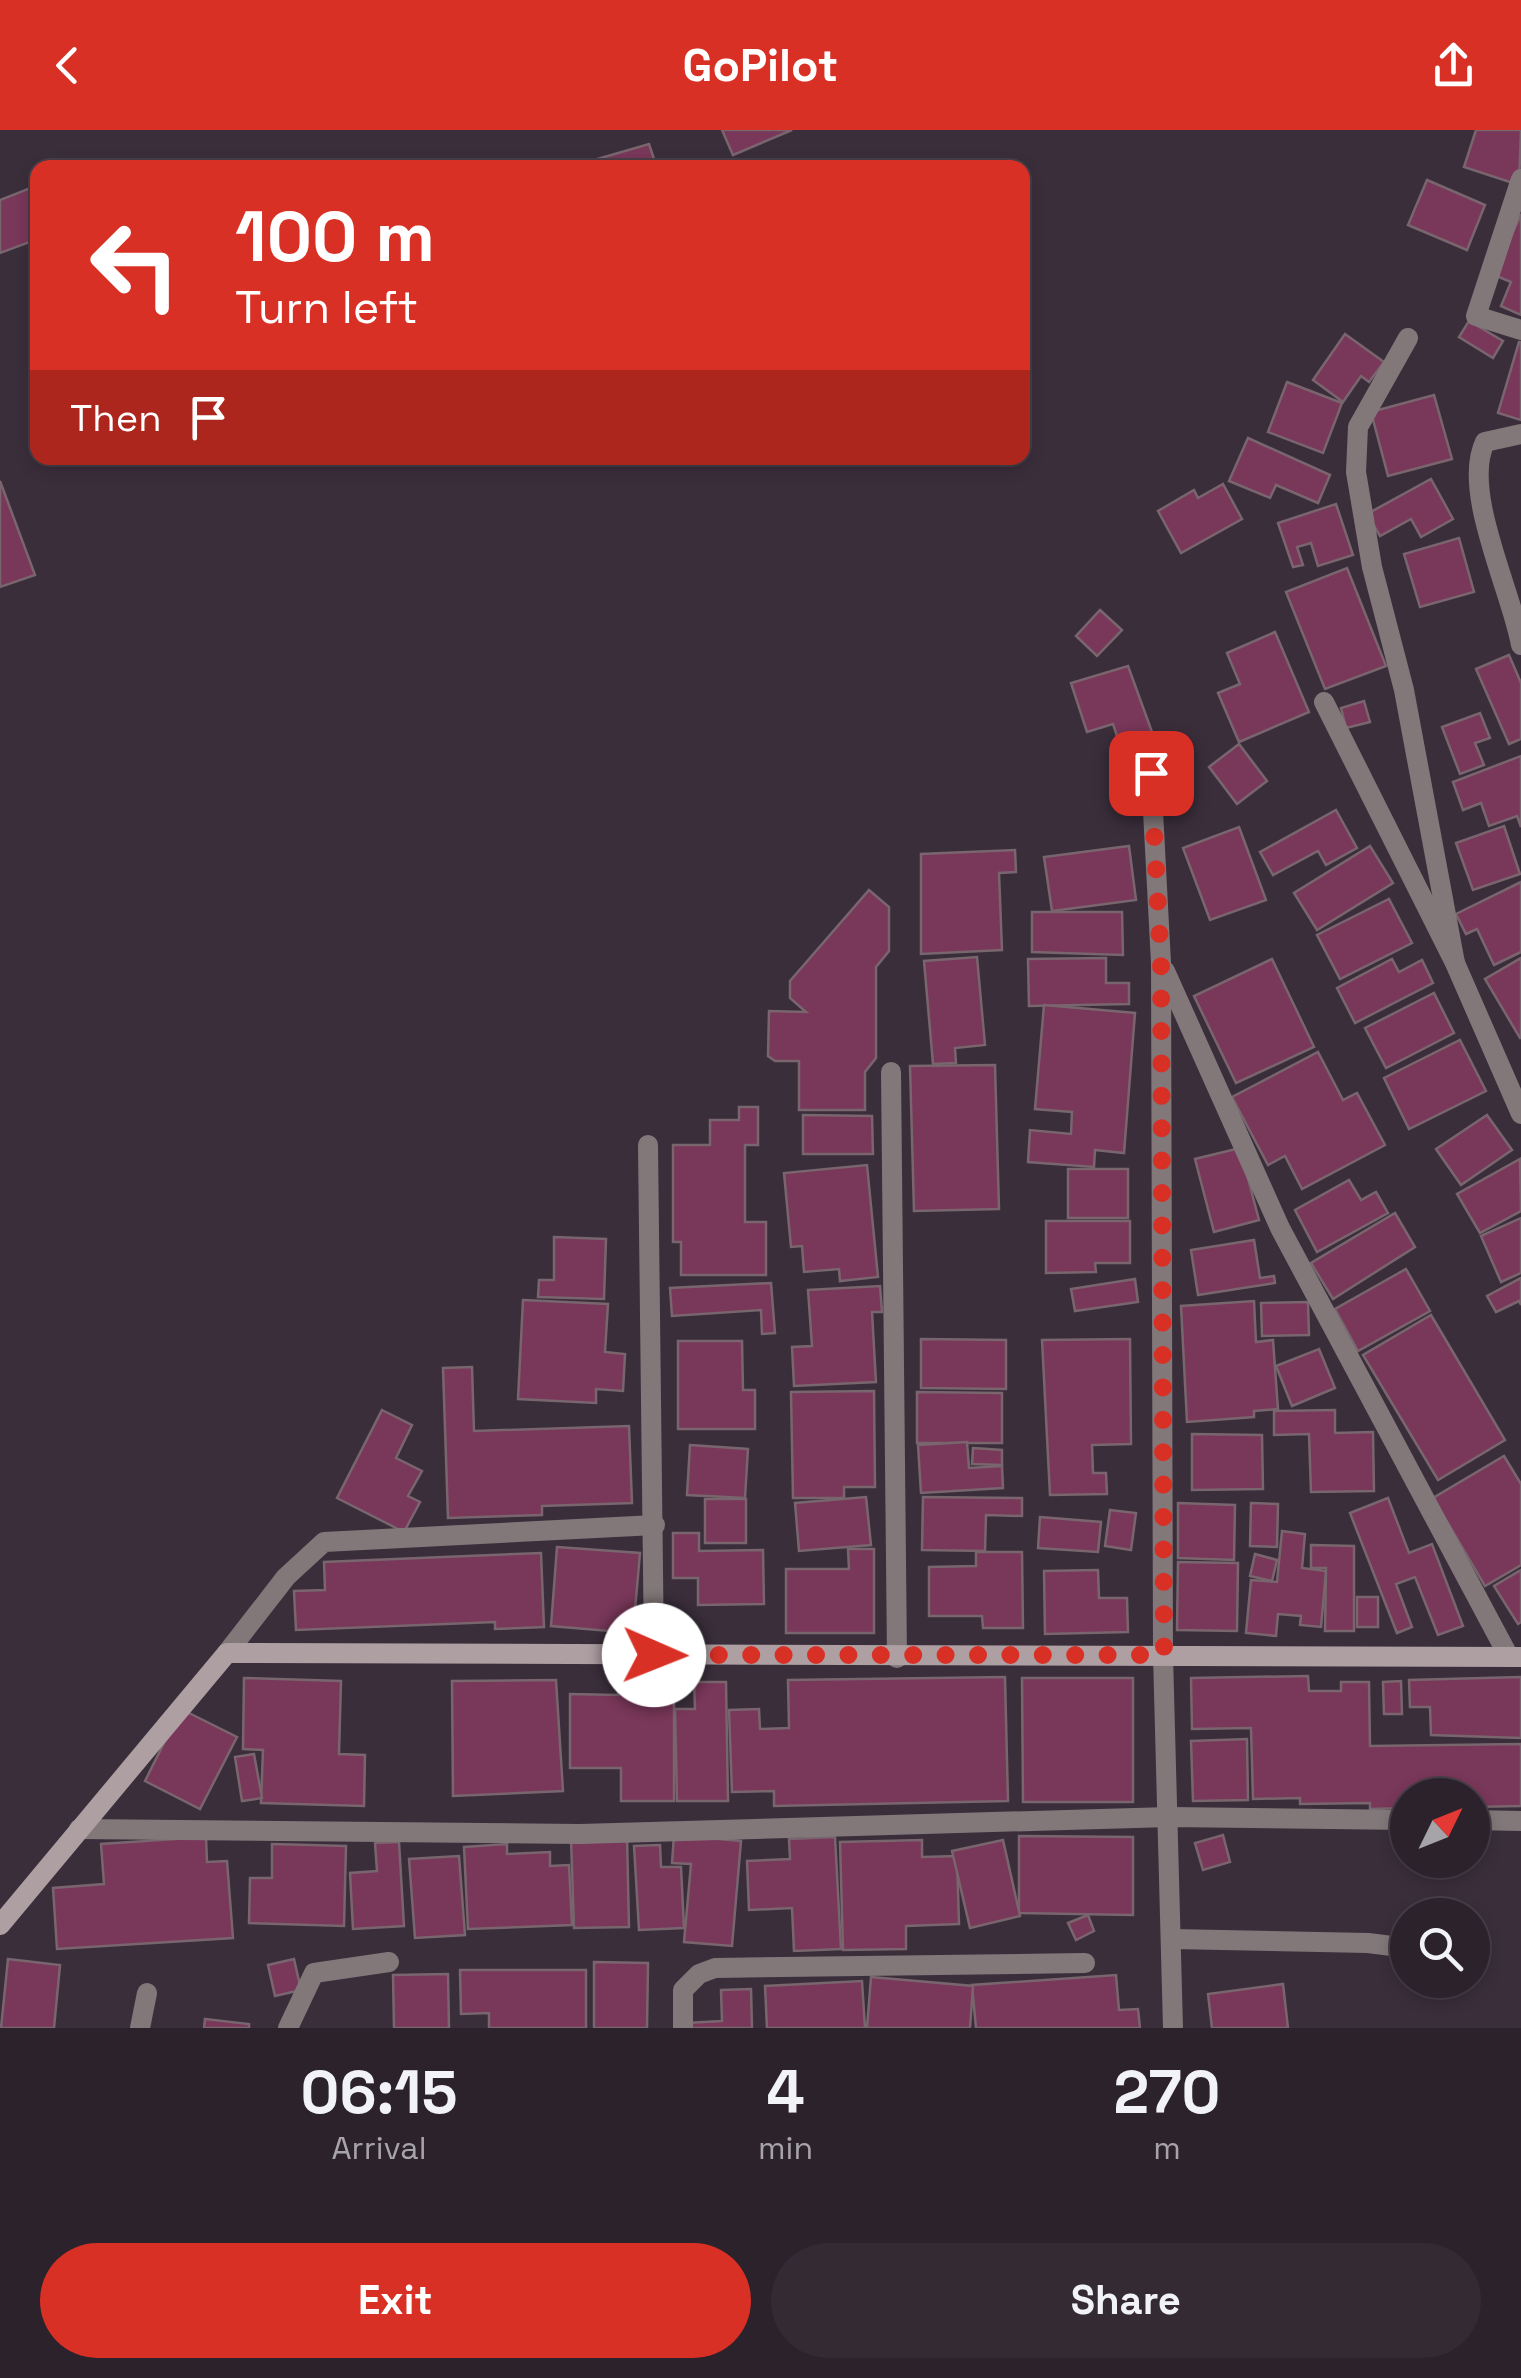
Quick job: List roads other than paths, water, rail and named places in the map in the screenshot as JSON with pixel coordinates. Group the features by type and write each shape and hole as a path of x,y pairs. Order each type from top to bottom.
{"street":[{"path":"1521,179 1476,316 1521,330"},
{"path":"1408,338 1358,427 1356,472 1372,568 1404,690 1455,964"},
{"path":"1520,632 1492,555 1477,458 1485,442 1521,434"},
{"path":"1324,702 1455,964 1521,1114"},
{"path":"1151,773 1161,963 1164,1655 1174,2028"},
{"path":"227,1654 1515,1658 1280,1228 1161,963"},
{"path":"891,1072 898,1658"},
{"path":"648,1145 654,1655"},
{"path":"0,1925 227,1654 286,1577 324,1542 655,1525"},
{"path":"79,1829 580,1834 1169,1817 1390,1820"},
{"path":"1490,1820 1521,1821"},
{"path":"1172,1938 1390,1947"},
{"path":"288,2028 314,1974 388,1962"},
{"path":"683,2028 683,1990 699,1974 716,1968 1086,1963"},
{"path":"140,2028 147,1993"}]}
